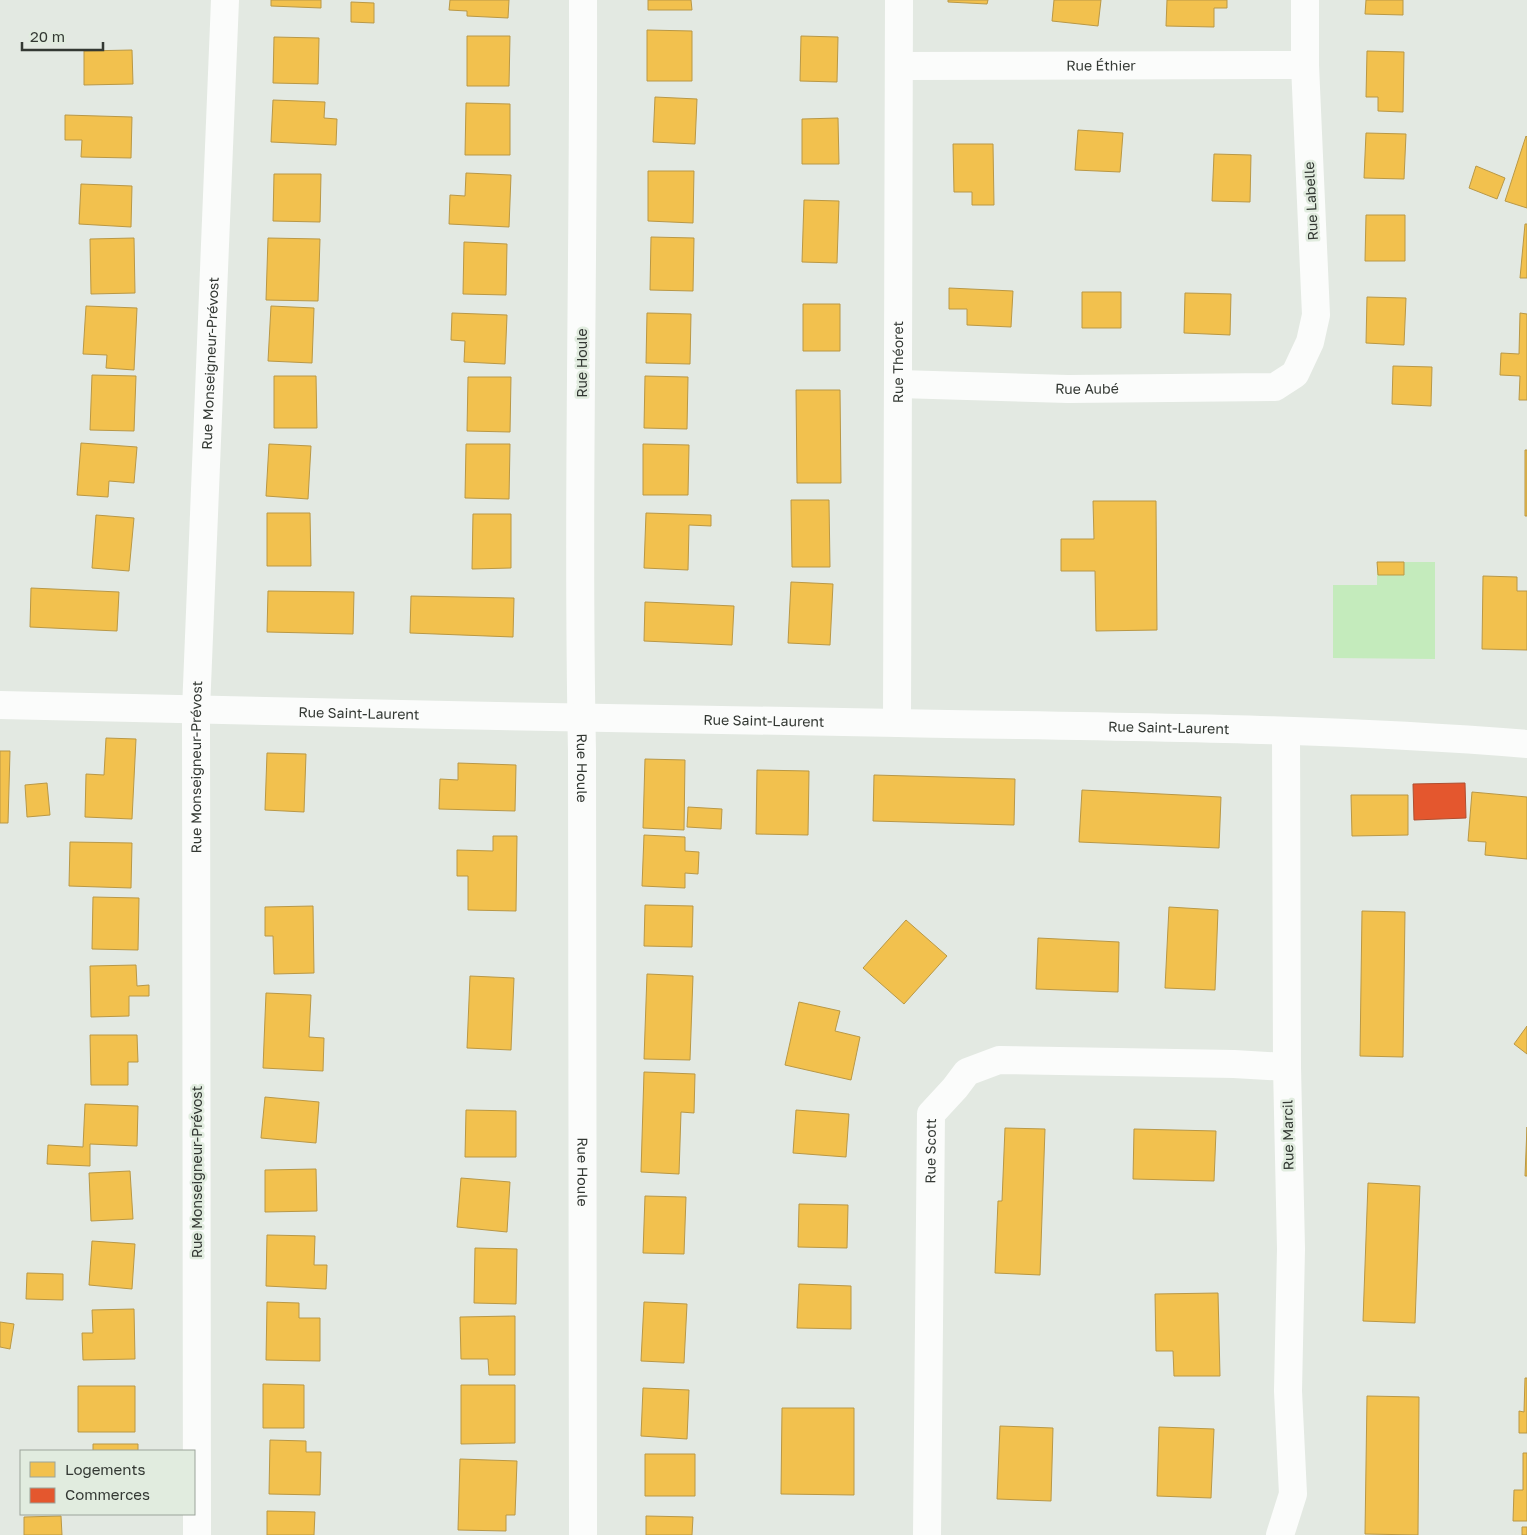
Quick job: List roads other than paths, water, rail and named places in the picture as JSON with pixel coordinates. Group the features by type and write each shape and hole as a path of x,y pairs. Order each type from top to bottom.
{"street":[{"name":"Rue Monseigneur-Prévost","path":"197,1535 196,710 225,0"},
{"name":"Rue Houle","path":"582,0 583,197 580,652 583,1535"},
{"name":"Rue Théoret","path":"897,723 899,0"},
{"name":"Rue Labelle","path":"1275,387 1295,374 1310,342 1316,315 1305,64 1305,0"},
{"name":"Rue Éthier","path":"898,66 1305,64"},
{"name":"Rue Aubé","path":"899,384 1068,389 1275,387"},
{"name":"Rue Saint-Laurent","path":"0,705 1286,731 1415,736 1527,744"},
{"name":"Rue Marcil","path":"1280,1535 1294,1494 1288,1391 1291,1249 1286,1067 1286,731"},
{"name":"Rue Scott","path":"927,1535 931,1114 967,1072 999,1060 1234,1064 1286,1067"}]}
